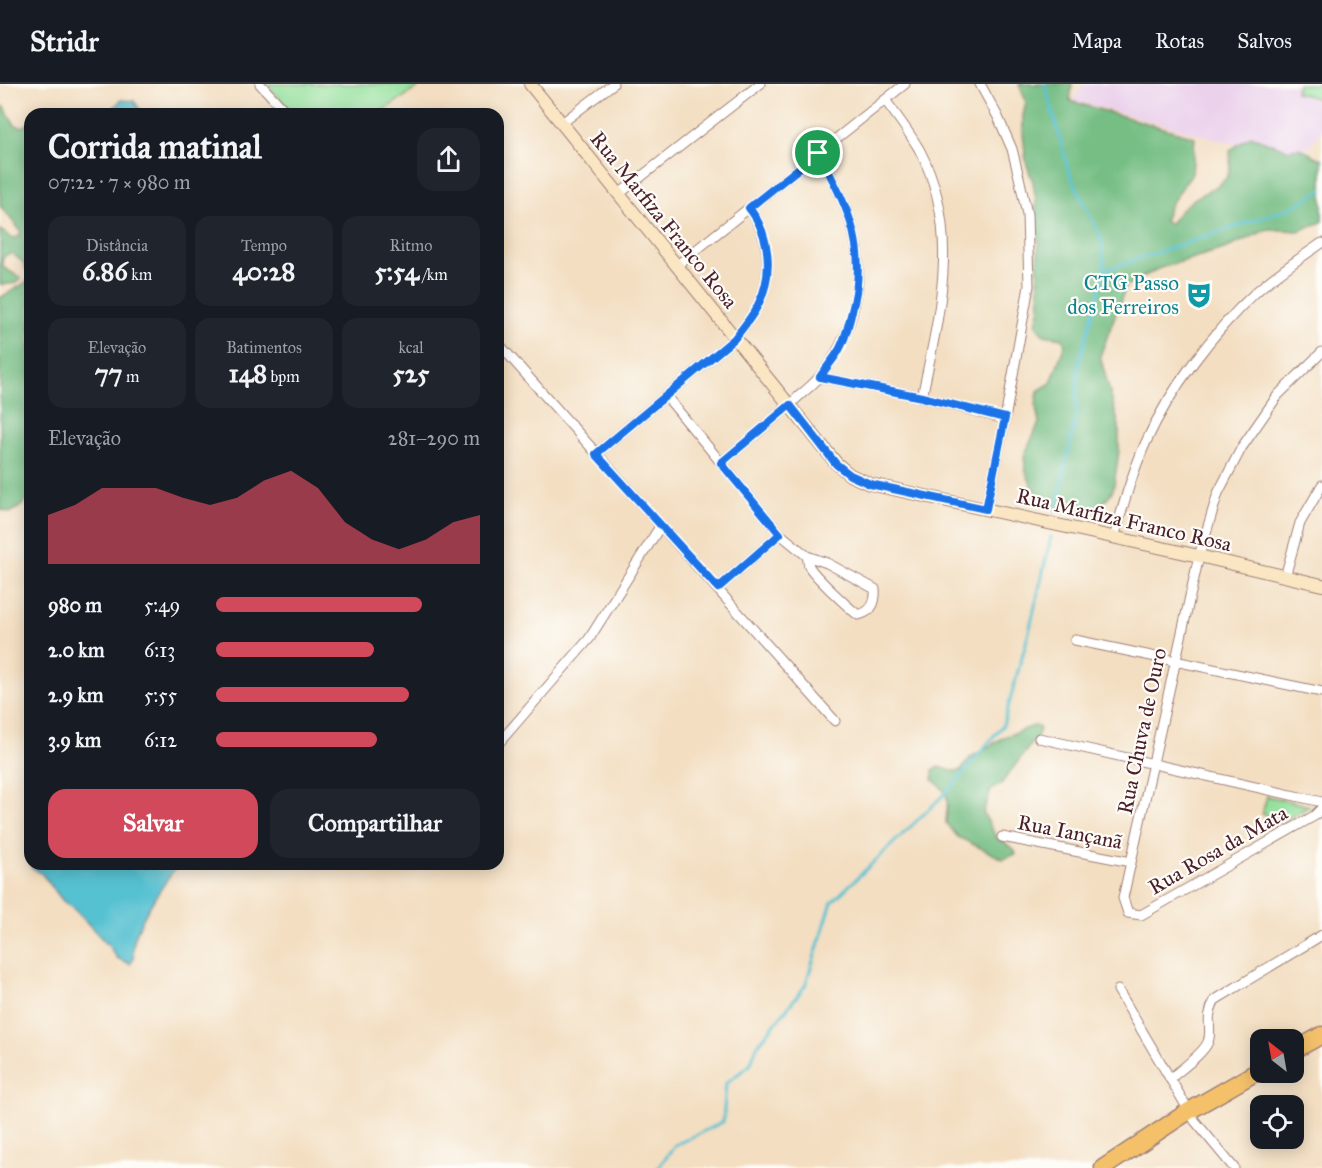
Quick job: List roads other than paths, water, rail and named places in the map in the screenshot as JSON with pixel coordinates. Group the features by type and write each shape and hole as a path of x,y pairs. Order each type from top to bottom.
{"highway":[{"path":"1304,1045 1322,1035"},
{"path":"1103,1168 1189,1110 1250,1076"}],"street":[{"path":"260,84 282,108"},
{"name":"Rua Marfiza Franco Rosa","path":"530,84 836,464 850,475 870,484 1322,585"},
{"path":"562,123 613,84"},
{"path":"619,194 760,84"},
{"path":"676,266 905,84"},
{"path":"980,84 1012,148 1027,214 1029,286 986,509"},
{"path":"885,100 920,150 932,179 940,210 944,266 943,289 922,397"},
{"path":"721,463 820,377 839,350 849,322 858,293 857,244 846,207 818,153"},
{"path":"596,454 734,339 759,303 767,270 767,252 758,219 749,208"},
{"path":"1114,538 1128,489 1146,442 1186,374 1226,323 1257,291 1322,243"},
{"path":"504,350 835,721"},
{"name":"Rua Chuva de Ouro","path":"1128,913 1123,898 1199,556 1218,493 1242,447 1278,395 1322,352"},
{"path":"820,377 922,397 1005,418"},
{"path":"666,396 780,534 807,556 827,563 875,589 875,603 865,614 858,615 815,574 809,565 807,556"},
{"path":"1285,577 1300,523 1322,484"},
{"path":"504,737 589,639 661,525"},
{"path":"718,588 780,534"},
{"path":"1075,640 1322,692"},
{"path":"1039,738 1322,802"},
{"name":"Rua Rosa da Mata","path":"1128,913 1141,915 1314,816 1322,808"},
{"name":"Rua Iançanã","path":"1002,837 1131,862"},
{"path":"1170,1079 1202,1051 1209,1041 1208,1017 1215,1000 1322,935"},
{"path":"1118,990 1189,1110 1216,1149 1234,1168"}],"water":[{"path":"121,100 134,101 139,108 114,108"},
{"path":"36,870 174,870 141,924 135,937 134,958 130,964 117,958 109,946 75,910 63,901 42,874"}],"waterway":[{"path":"1045,84 1069,172 1101,238 1105,270 1078,366 1076,415 1056,511"},
{"path":"1105,270 1291,208 1322,190"},
{"path":"658,1168 675,1145 723,1122 726,1083 750,1065 757,1046 805,986 832,902 950,789 1003,725 1029,632 1051,537"}],"place":[{"name":"CTG Passo dos Ferreiros","path":"1199,295"}]}
